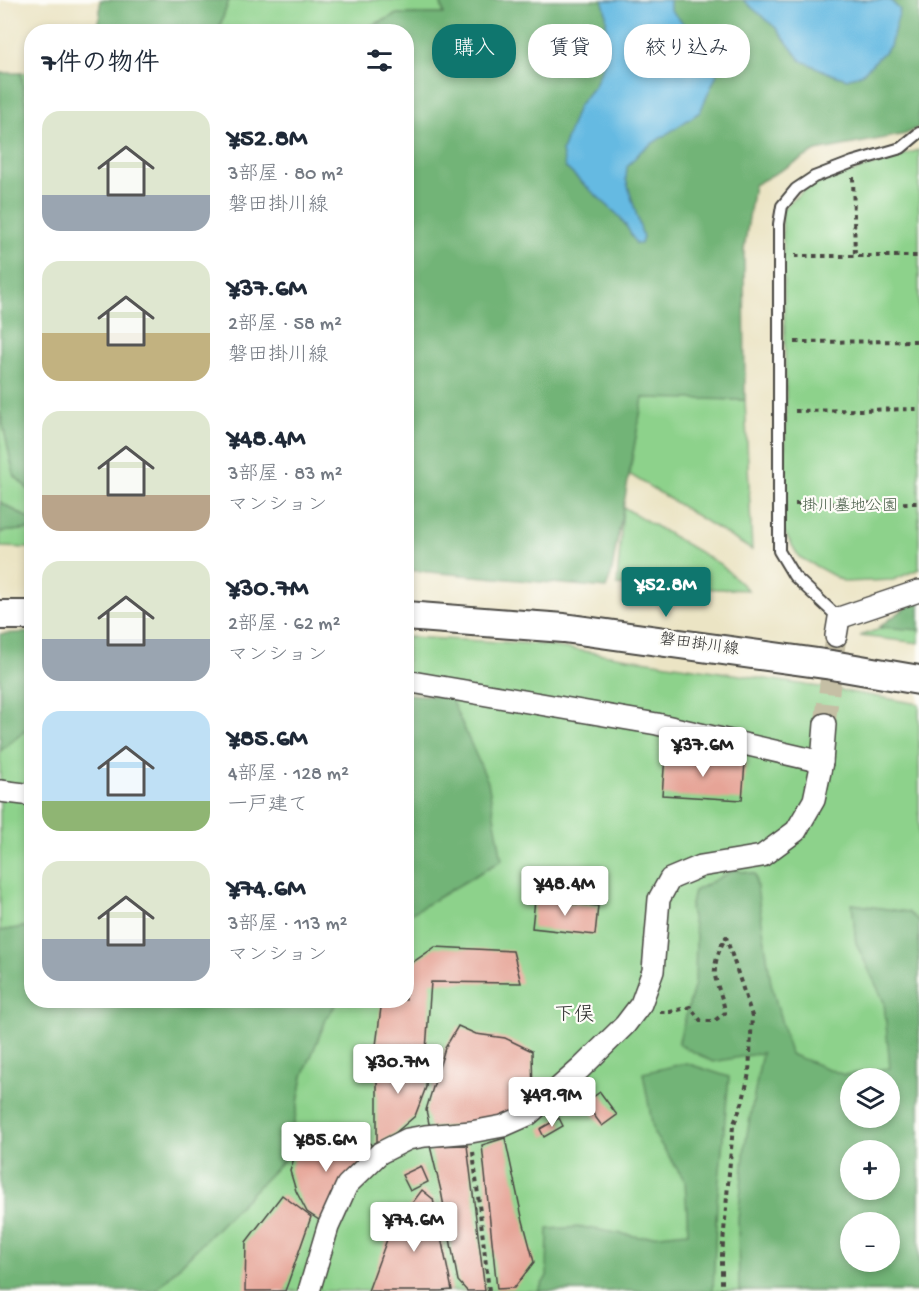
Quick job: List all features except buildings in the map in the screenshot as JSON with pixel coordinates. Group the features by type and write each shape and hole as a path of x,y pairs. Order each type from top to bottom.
{"main road":[{"path":"0,597 24,598"},
{"path":"0,615 24,615"},
{"name":"磐田掛川線","path":"414,617 564,628 831,665 919,680"}],"street":[{"path":"837,627 919,591"},
{"path":"414,682 657,724 822,762"},
{"path":"309,1291 327,1227 347,1185 380,1153 408,1139 503,1126 528,1115 625,1025 641,1005 653,971 659,899 670,879 701,866 762,856 796,831 814,800 822,762 825,724"},
{"path":"0,791 24,794"}],"lane":[{"path":"837,627 794,576 778,551 779,224 782,206 796,189 814,177 853,162 901,148 919,133"}],"path":[{"path":"853,162 855,256"},
{"path":"779,256 919,256"},
{"path":"779,342 919,341"},
{"path":"779,411 919,409"},
{"path":"779,504 919,503"},
{"path":"641,1005 657,1012 670,1012 690,1007 701,1021 714,1021 725,1013 724,1002 714,972 726,937 752,1016 750,1073 743,1101 733,1126 722,1255 722,1291"},
{"path":"471,1132 489,1291"}],"green space":[{"path":"100,0 229,0 220,24 97,24 100,16"},
{"path":"229,0 440,0 444,14 397,14 374,24 221,24"},
{"path":"440,0 919,0 919,127 906,134 816,151 754,185 744,250 745,400 643,398 611,575 606,588 414,571 414,233 416,216 414,216 414,24 377,24 397,14 444,14"},
{"path":"0,73 21,73 24,94 24,485 14,475 0,412"},
{"path":"21,73 24,73 24,96"},
{"name":"掛川墓地公園","path":"919,150 919,569 893,580 845,582 799,557 780,525 786,407 782,209 809,186"},
{"path":"643,397 745,400 752,550 629,474"},
{"path":"0,412 14,475 24,485 24,516 0,502"},
{"path":"0,502 24,516 24,530 0,532"},
{"path":"623,507 720,564 748,590 617,585"},
{"path":"24,530 24,548 0,547 0,532"},
{"path":"918,599 919,630 879,627"},
{"path":"885,627 919,629 919,643 860,636"},
{"path":"24,632 24,732 0,751 0,634"},
{"path":"414,637 537,644 919,704 919,1291 155,1291 288,1156 303,1076 327,1017 333,1008 414,1008 414,859 435,694 414,690"},
{"path":"414,695 450,697 488,782 502,860 414,912"},
{"path":"24,732 24,927 0,931 0,751"},
{"path":"734,870 755,874 771,983 790,1054 840,1073 840,1128 900,1128 900,1068 890,1068 884,1002 856,943 852,904 908,912 919,921 919,1291 739,1291 738,1220 745,1145 762,1053 713,1062 678,1044 695,983 696,935 690,909 694,891"},
{"path":"24,927 24,1008 333,1008 327,1017 303,1076 288,1156 155,1291 0,1291 0,931"},
{"path":"686,1063 729,1077 717,1202 713,1291 538,1291 547,1276 548,1229 582,1227 640,1237 688,1232 685,1181 654,1134 643,1073"}],"water":[{"path":"604,0 670,0 670,9 684,24 624,24 624,78 715,78 700,112 641,151 627,167 626,179 643,237 641,244 636,244 620,217 565,167 562,151 578,106 598,78 612,78 612,24 606,24"},
{"path":"743,0 890,0 900,10 890,46 862,74 847,79 800,60 777,29"}],"tunnel":[{"path":"825,724 836,636"}],"district":[{"name":"下俣","path":"574,1016"}]}
